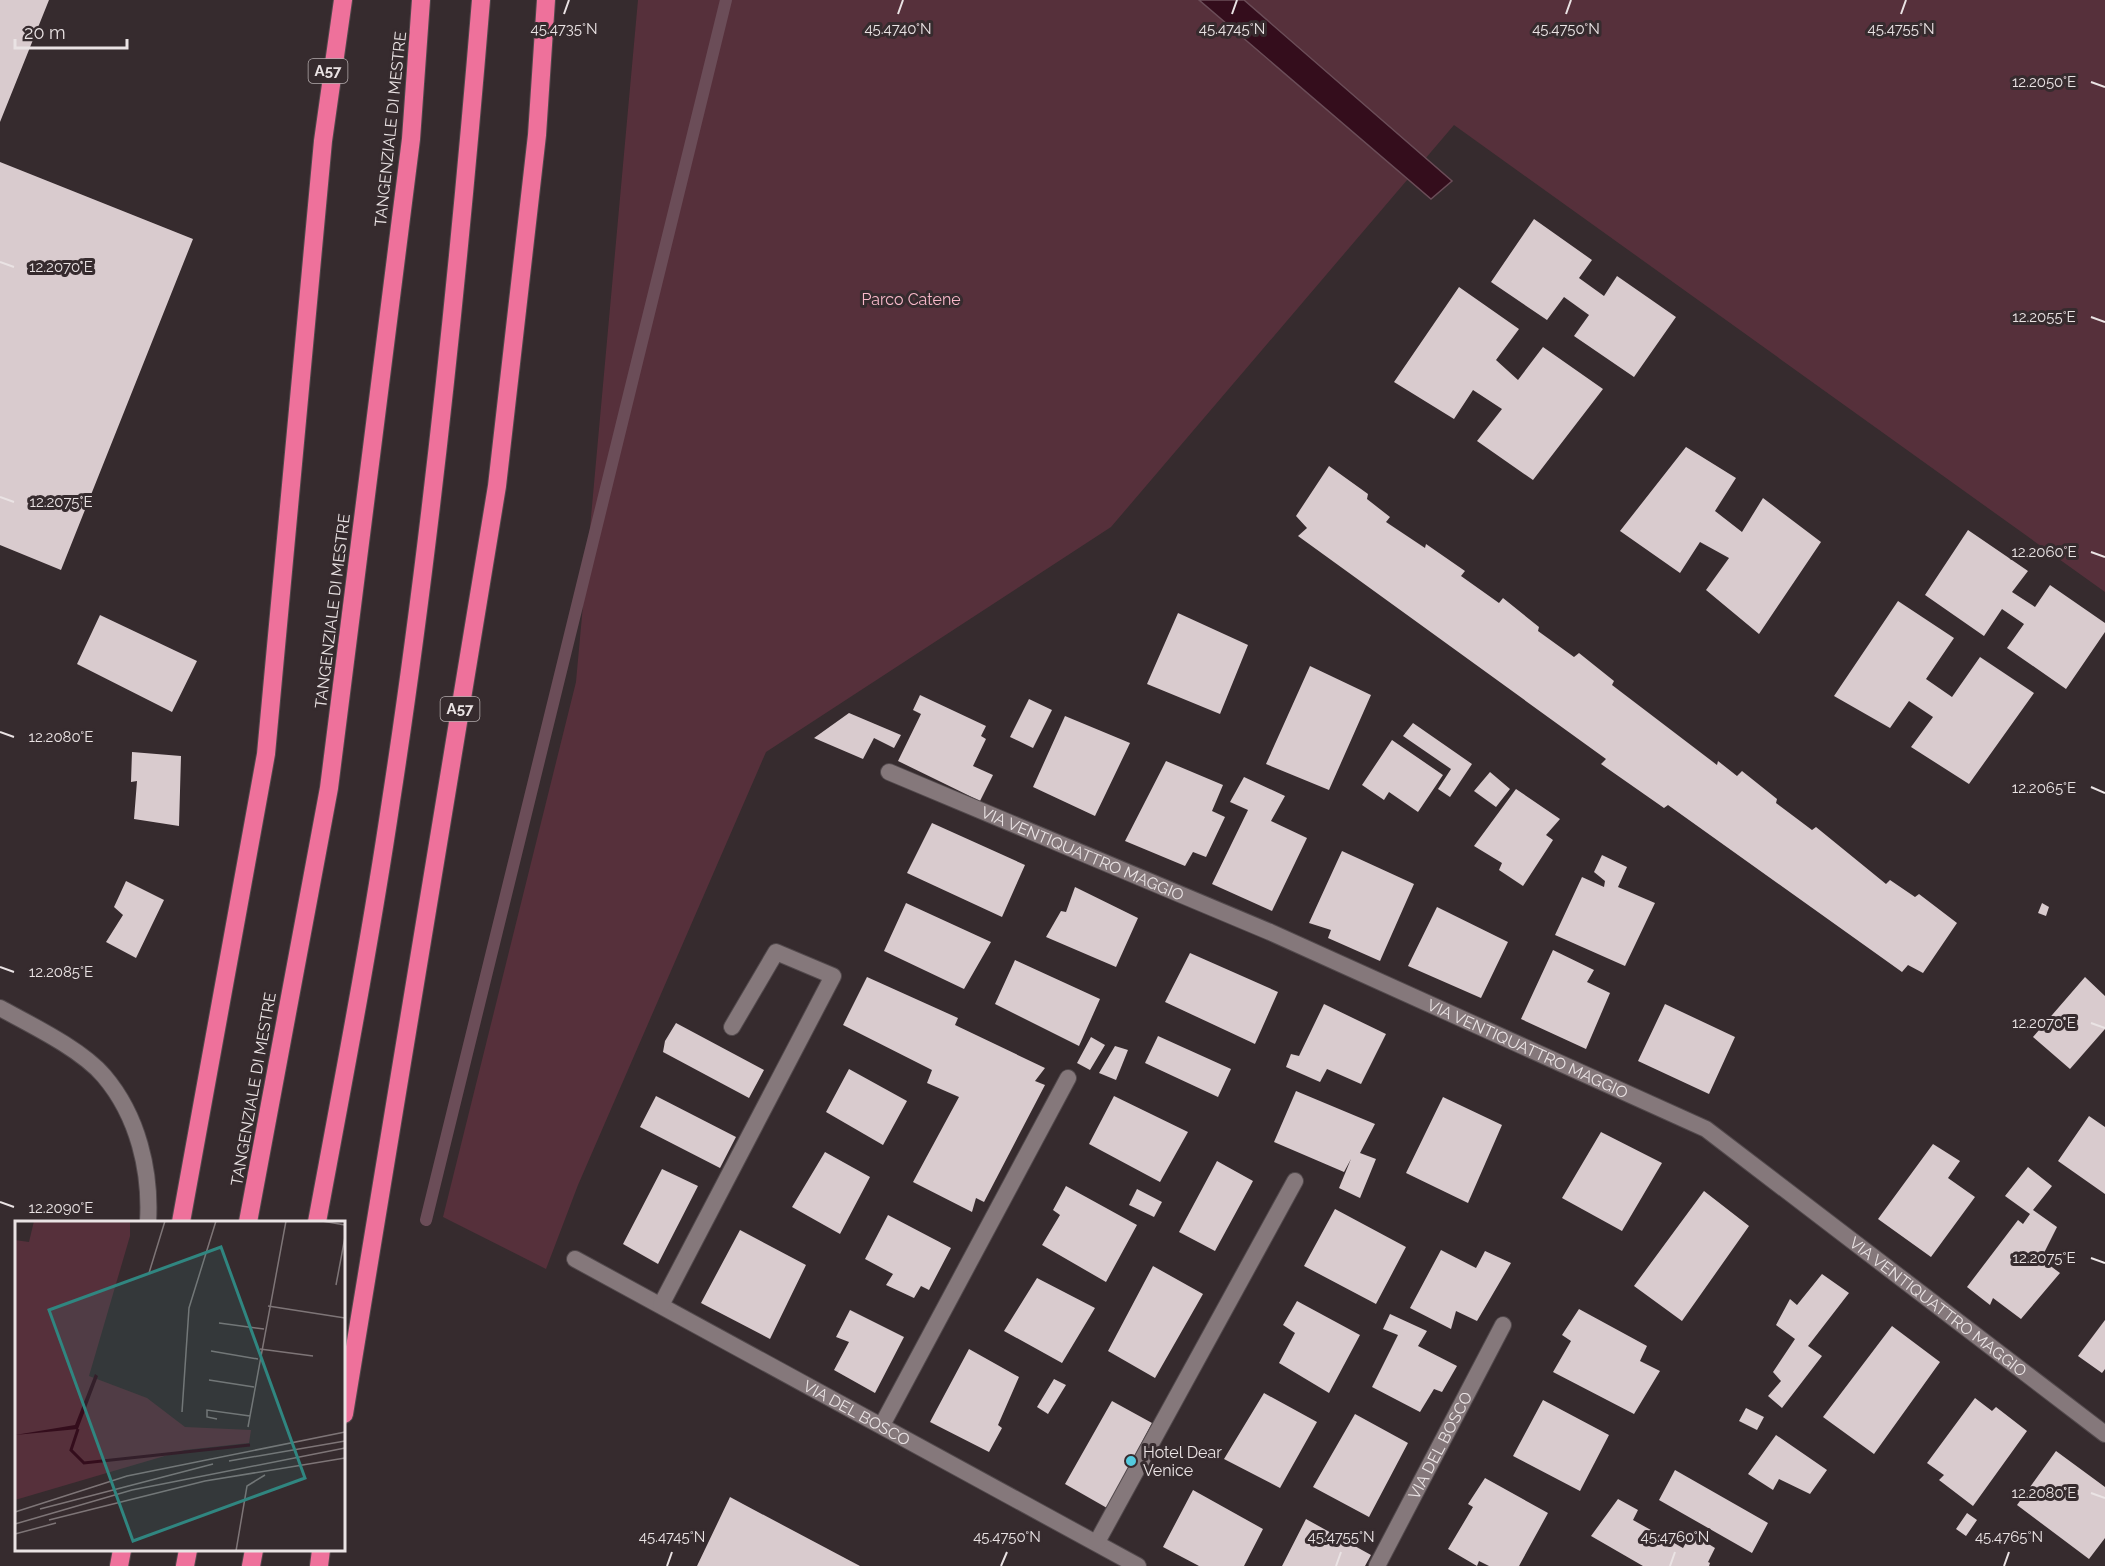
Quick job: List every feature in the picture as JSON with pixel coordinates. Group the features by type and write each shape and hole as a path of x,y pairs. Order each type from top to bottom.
{"highway":[{"name":"A57","path":"181,1221 266,754 323,141 332,0"},
{"name":"A57","path":"323,141 343,0"},
{"name":"TANGENZIALE DI MESTRE","path":"248,1221 329,788 410,150 421,0"},
{"path":"317,1221 355,1020 392,799 434,479 469,148 481,0"},
{"name":"A57","path":"345,1408 498,486 537,135 546,0"},
{"path":"118,1566 122,1551"},
{"path":"185,1566 188,1551"},
{"path":"251,1566 254,1551"},
{"path":"319,1566 321,1551"}],"street":[{"name":"VIA VENTIQUATTRO MAGGIO","path":"889,772 1269,932 1706,1129 2105,1434"},
{"path":"661,1305 833,976 776,952 732,1027"},
{"path":"0,1008 57,1039 103,1074 124,1104 142,1148 149,1200 148,1221"},
{"path":"882,1425 1068,1078"},
{"path":"1097,1542 1295,1181"},
{"name":"VIA DEL BOSCO","path":"575,1259 1138,1566"},
{"name":"VIA DEL BOSCO","path":"1377,1566 1503,1325"}],"green space":[{"name":"Parco Catene","path":"638,0 2105,0 2105,592 1454,125 1111,527 766,752 578,1185 546,1269 443,1217 576,682"}],"shaded area":[{"path":"1199,0 1244,0 1452,181 1431,199"}],"building":[{"path":"0,0 49,0 0,122"},
{"path":"0,162 193,239 61,570 0,545"},
{"path":"1534,219 1592,260 1579,278 1604,296 1617,276 1676,317 1634,377 1574,336 1589,315 1564,297 1547,320 1491,282"},
{"path":"1459,287 1519,329 1496,360 1518,380 1543,347 1603,389 1533,480 1477,441 1502,409 1473,390 1454,419 1394,382"},
{"path":"1686,447 1736,478 1715,511 1742,532 1763,498 1821,542 1759,634 1706,590 1729,558 1700,542 1680,573 1620,531"},
{"path":"1329,466 1368,494 1367,499 1390,517 1386,522 1425,548 1426,544 1465,571 1461,576 1499,603 1503,598 1539,627 1538,631 1574,657 1579,653 1614,681 1612,685 1717,765 1718,761 1737,776 1742,771 1777,799 1776,803 1812,830 1816,827 1886,884 1890,880 1915,897 1919,894 1957,923 1923,973 1908,965 1902,972 1668,805 1664,808 1601,764 1606,759 1298,536 1307,528 1296,516"},
{"path":"1968,530 2028,571 2012,592 2035,607 2050,585 2105,623 2105,632 2066,689 2007,648 2024,624 2002,609 1984,636 1925,595"},
{"path":"1898,601 1954,638 1926,679 1952,697 1980,657 2034,693 1969,784 1911,747 1933,717 1909,701 1890,728 1834,696"},
{"path":"1178,613 1248,645 1220,714 1147,684"},
{"path":"100,615 197,661 172,712 77,664"},
{"path":"1310,666 1371,695 1329,790 1266,764"},
{"path":"920,695 986,726 981,736 986,739 973,766 993,775 980,801 898,761 921,714 913,710"},
{"path":"1029,699 1052,710 1033,748 1010,737"},
{"path":"849,713 901,735 894,748 874,738 863,759 814,738"},
{"path":"1065,716 1130,743 1095,816 1033,787"},
{"path":"1413,723 1472,764 1450,797 1438,789 1451,769 1403,736"},
{"path":"1392,740 1443,775 1418,812 1389,792 1384,800 1362,785"},
{"path":"132,752 181,756 179,826 134,819 137,781 131,782"},
{"path":"1166,761 1223,785 1212,811 1225,817 1206,857 1193,852 1185,866 1125,841"},
{"path":"1490,772 1510,789 1496,807 1474,791"},
{"path":"1244,777 1285,796 1271,821 1307,838 1272,911 1212,884 1248,810 1230,802"},
{"path":"1516,789 1560,819 1546,835 1553,840 1523,886 1499,870 1502,863 1474,846"},
{"path":"932,823 1025,865 1002,917 907,873"},
{"path":"1342,851 1414,884 1380,961 1328,938 1331,930 1309,923"},
{"path":"1602,855 1627,867 1618,887 1655,903 1625,966 1555,935 1582,877 1604,887 1605,881 1594,872"},
{"path":"126,881 164,900 136,958 106,942 123,915 114,907"},
{"path":"1075,887 1138,918 1116,967 1046,937 1061,911 1066,912"},
{"path":"906,903 991,942 964,989 884,951"},
{"path":"2042,903 2049,907 2046,916 2038,913"},
{"path":"1437,907 1508,942 1481,998 1408,966"},
{"path":"1553,950 1594,970 1587,982 1610,993 1586,1049 1521,1019"},
{"path":"1190,953 1278,992 1255,1044 1165,1002"},
{"path":"1015,960 1100,999 1079,1046 995,1004"},
{"path":"867,977 958,1018 955,1025 1045,1068 1035,1081 1045,1085 984,1202 976,1198 972,1212 913,1182 959,1097 927,1083 932,1070 843,1025"},
{"path":"2085,977 2105,996 2105,1029 2070,1069 2033,1037"},
{"path":"1324,1004 1386,1034 1361,1084 1327,1069 1320,1082 1286,1067 1291,1054 1299,1056"},
{"path":"1665,1004 1735,1037 1709,1094 1638,1061"},
{"path":"676,1023 764,1070 749,1098 663,1052 665,1041"},
{"path":"1158,1036 1231,1069 1218,1097 1145,1063"},
{"path":"1091,1037 1105,1045 1090,1070 1077,1063"},
{"path":"1115,1046 1128,1050 1116,1080 1099,1073"},
{"path":"849,1069 907,1101 883,1145 826,1112"},
{"path":"1296,1091 1375,1124 1360,1153 1376,1159 1360,1198 1339,1188 1351,1159 1344,1172 1274,1142"},
{"path":"656,1096 736,1137 720,1168 640,1127"},
{"path":"1114,1096 1188,1132 1160,1182 1089,1144"},
{"path":"1443,1097 1502,1125 1468,1203 1406,1173"},
{"path":"2089,1116 2105,1127 2105,1194 2058,1161"},
{"path":"1601,1132 1662,1163 1622,1231 1562,1198"},
{"path":"1933,1144 1960,1161 1948,1178 1975,1197 1931,1257 1878,1219"},
{"path":"825,1152 870,1177 840,1234 792,1207"},
{"path":"1217,1161 1253,1181 1215,1251 1179,1232"},
{"path":"2028,1167 2052,1186 2033,1210 2057,1227 2041,1259 2060,1273 2021,1319 1993,1298 1990,1305 1967,1287 2018,1220 2023,1224 2030,1214 2005,1196"},
{"path":"662,1169 698,1186 658,1264 623,1244"},
{"path":"1066,1186 1137,1225 1106,1282 1042,1245 1060,1215 1053,1210"},
{"path":"1137,1189 1162,1202 1154,1217 1129,1205"},
{"path":"1704,1191 1749,1226 1682,1321 1634,1286"},
{"path":"1335,1209 1406,1247 1376,1304 1304,1266"},
{"path":"888,1215 951,1248 929,1290 921,1286 914,1298 886,1285 893,1274 865,1259"},
{"path":"740,1230 806,1265 770,1339 701,1303"},
{"path":"1441,1250 1476,1268 1485,1251 1511,1263 1477,1321 1456,1311 1451,1329 1410,1308"},
{"path":"1153,1266 1203,1294 1155,1378 1108,1351"},
{"path":"1822,1274 1849,1293 1808,1346 1822,1356 1782,1408 1768,1396 1781,1381 1773,1372 1795,1339 1776,1325 1790,1299 1797,1305"},
{"path":"1037,1278 1095,1308 1062,1363 1004,1331"},
{"path":"1297,1301 1360,1335 1329,1393 1279,1363 1295,1333 1283,1325"},
{"path":"1579,1309 1647,1346 1640,1361 1660,1371 1634,1414 1553,1372 1571,1341 1562,1335"},
{"path":"850,1310 904,1337 875,1393 834,1370 849,1342 836,1337"},
{"path":"1390,1314 1427,1331 1418,1346 1457,1366 1442,1392 1434,1389 1420,1412 1372,1387 1398,1335 1383,1329"},
{"path":"2105,1320 2105,1369 2102,1373 2078,1356"},
{"path":"1892,1326 1940,1362 1874,1454 1823,1417"},
{"path":"969,1349 1019,1377 998,1425 1002,1428 989,1452 930,1422"},
{"path":"1054,1379 1066,1385 1048,1414 1037,1407"},
{"path":"1264,1393 1317,1422 1280,1488 1224,1459"},
{"path":"1975,1398 1992,1411 1996,1407 2027,1431 1973,1506 1939,1480 1944,1475 1927,1463"},
{"path":"1543,1400 1609,1435 1580,1491 1513,1456"},
{"path":"1112,1401 1152,1423 1107,1508 1065,1484"},
{"path":"1746,1408 1764,1417 1757,1430 1739,1421"},
{"path":"1355,1414 1408,1443 1369,1517 1313,1487"},
{"path":"1776,1435 1827,1470 1810,1494 1779,1479 1773,1490 1748,1474"},
{"path":"2056,1451 2105,1487 2105,1538 2089,1559 2017,1505"},
{"path":"1675,1470 1768,1523 1752,1553 1659,1500"},
{"path":"1485,1478 1548,1513 1519,1566 1489,1566 1479,1561 1477,1566 1448,1549 1473,1507 1468,1504"},
{"path":"1193,1490 1263,1529 1244,1566 1199,1566 1163,1547"},
{"path":"730,1497 743,1504 860,1566 697,1566"},
{"path":"1618,1499 1638,1510 1633,1520 1683,1548 1691,1533 1715,1548 1708,1562 1709,1566 1643,1566 1591,1536"},
{"path":"1967,1513 1977,1520 1966,1536 1956,1529"},
{"path":"1306,1519 1371,1555 1365,1566 1282,1566"}],"waterway":[{"path":"426,1220 726,0"}],"place":[{"name":"Hotel Dear Venice","path":"1131,1461"}]}
